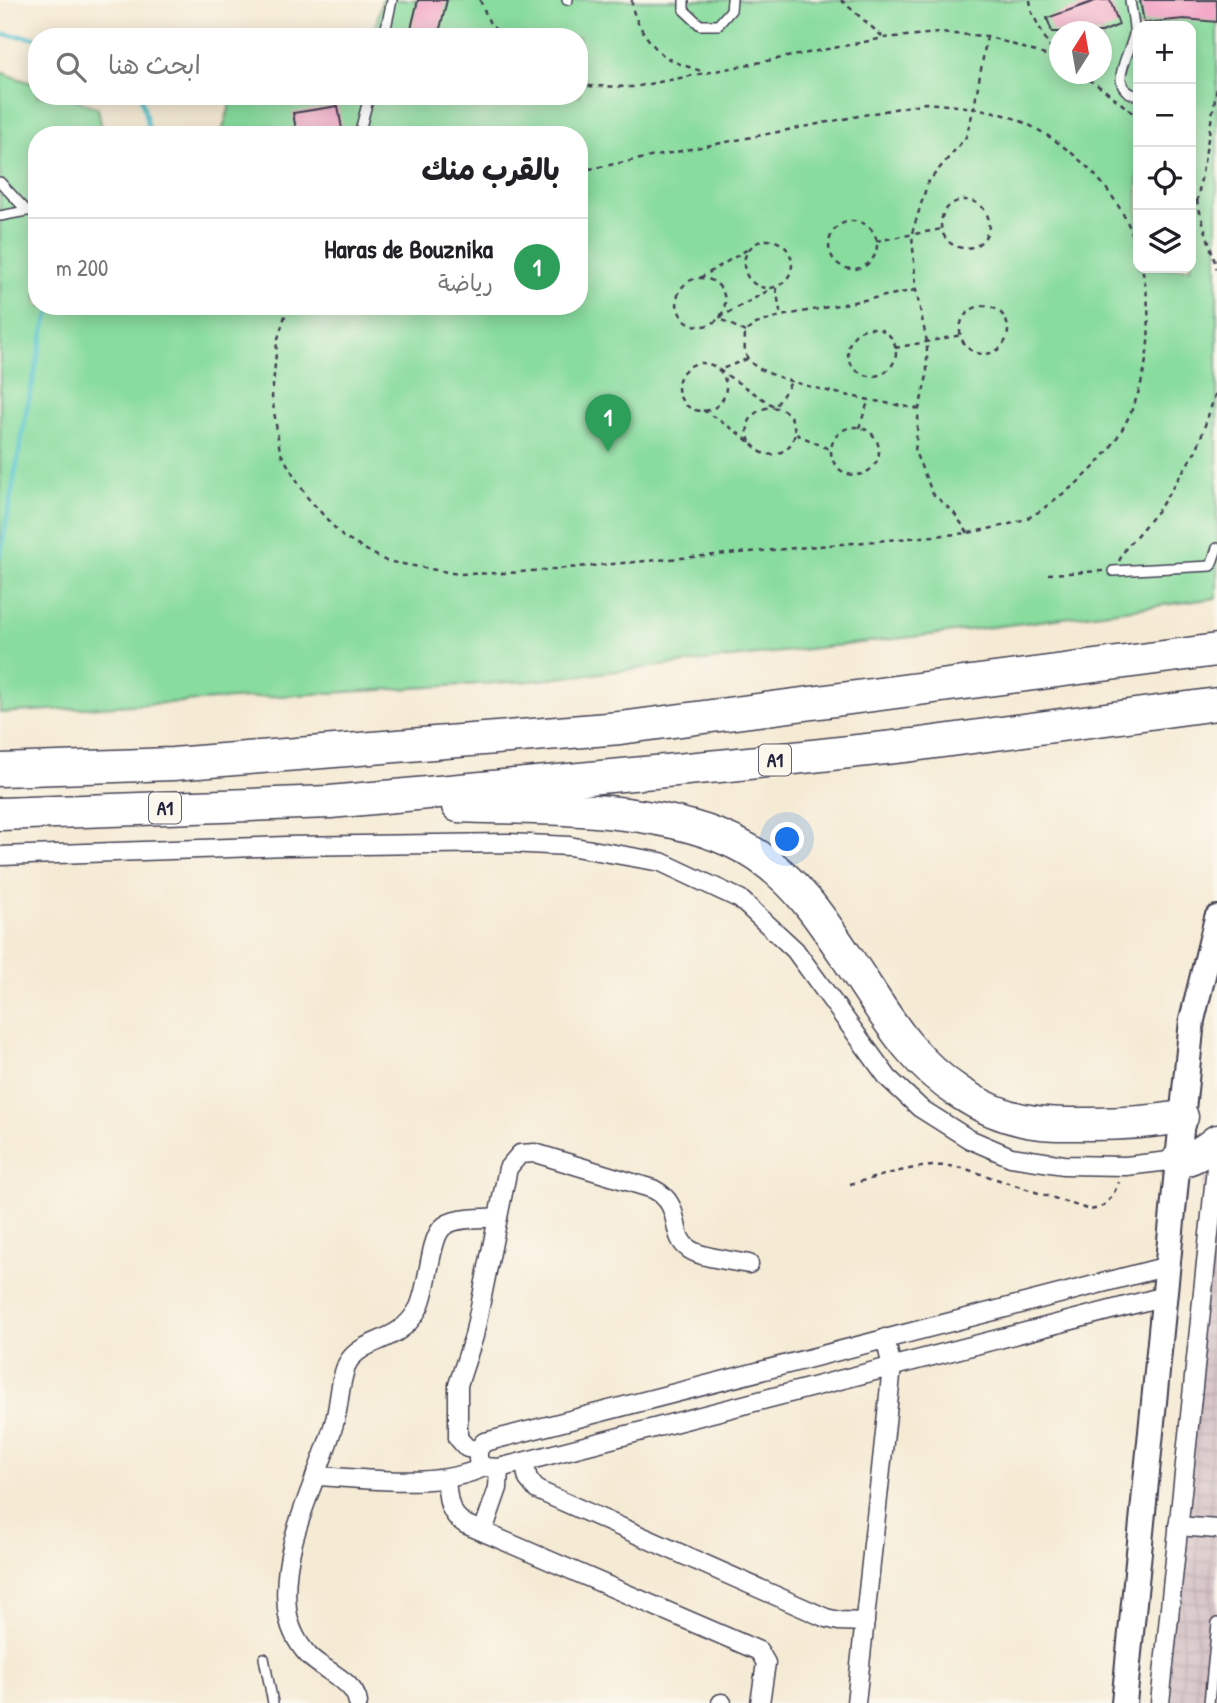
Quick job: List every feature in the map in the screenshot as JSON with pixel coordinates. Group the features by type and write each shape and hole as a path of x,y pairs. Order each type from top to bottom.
{"highway":[{"path":"878,696 1217,628"},
{"name":"A1","path":"0,769 173,764 620,728 1217,650"},
{"name":"A1","path":"0,814 330,802 913,745 1217,704"},
{"path":"330,802 624,815 686,824 723,837 757,855 786,877 810,904 909,1047 960,1094 991,1110 1023,1120 1057,1124 1139,1124 1182,1117"},
{"path":"1178,1160 1195,1156 1217,1141"}],"street":[{"path":"0,856 286,846 508,843 569,846 661,862 740,899 795,950 888,1078 920,1108 969,1139 1011,1157 1064,1165 1126,1166 1178,1160"},
{"path":"1125,1703 1192,1020 1217,918"},
{"path":"1160,1703 1217,1141"},
{"path":"478,1450 467,1448 458,1438 457,1394 474,1336 511,1162 520,1154 535,1153 660,1192 671,1203 681,1239 688,1249 749,1264"},
{"path":"358,1703 352,1689 311,1657 299,1643 290,1625 286,1595 294,1536 336,1417 348,1363 360,1351 400,1331 414,1316 423,1300 441,1229 455,1221 498,1217"},
{"path":"482,1531 498,1489 491,1468 478,1460 478,1450 484,1442 1168,1266"},
{"path":"315,1476 446,1480 689,1420 1165,1296"},
{"path":"856,1703 892,1367 885,1338"},
{"path":"682,1391 689,1420"},
{"path":"524,1462 530,1483 537,1490 826,1618 864,1622"},
{"path":"446,1480 448,1504 452,1512 465,1524 759,1651 766,1663 760,1703"},
{"path":"1178,1525 1217,1529"}],"lane":[{"path":"386,28 392,0"},
{"path":"684,0 684,10 701,25 718,25 731,10 732,0"},
{"path":"1130,0 1134,21"},
{"path":"1133,42 1122,66 1122,83 1133,95"},
{"path":"361,126 367,105"},
{"path":"0,182 28,206"},
{"path":"0,216 28,211"},
{"path":"1113,571 1211,566 1217,548"},
{"path":"1209,1703 1217,1623"},
{"path":"264,1658 273,1703"}],"path":[{"path":"480,0 494,28"},
{"path":"632,0 631,5 644,35 665,57 704,73"},
{"path":"841,0 884,38"},
{"path":"1030,0 1032,13 1049,46"},
{"path":"588,86 634,87 884,38 938,33 987,36 1049,55"},
{"path":"968,533 954,513 933,494 915,452 919,409 927,376 927,342 916,290 912,233 928,182 966,136 987,36"},
{"path":"1096,84 1133,113"},
{"path":"1217,87 1197,202 1217,269"},
{"path":"588,169 925,103 974,108 1024,122 1075,155 1107,189 1133,233"},
{"path":"963,201 976,203 989,220 987,234 972,247 953,245 944,236 942,229 946,210 950,205 963,201"},
{"path":"850,221 870,228 876,241 874,255 860,268 841,265 829,250 833,231 850,221"},
{"path":"876,241 942,229"},
{"path":"766,240 785,247 790,253 790,274 776,287 708,325 695,325 684,319 677,301 681,288 754,245 766,240"},
{"path":"754,245 744,262 748,276 757,285 776,287"},
{"path":"285,315 277,342 272,397 280,452 307,497 343,537 386,561 458,574 509,573 968,533 1028,518 1074,486 1103,460 1133,411 1147,360 1149,297 1143,273"},
{"path":"699,278 712,281 722,291 725,305 719,318"},
{"path":"776,287 781,316"},
{"path":"916,290 781,316 756,324 746,332 744,345 747,359 761,371 792,382 919,409"},
{"path":"982,306 1001,313 1008,326 1006,340 991,353 972,351 963,342 961,335 965,316 982,306"},
{"path":"719,318 746,332"},
{"path":"869,328 889,335 895,348 890,368 873,376 855,369 848,350 852,338 869,328"},
{"path":"895,348 961,335"},
{"path":"719,370 747,359"},
{"path":"706,363 775,407 788,414 795,427 795,434 789,446 778,453 759,452 750,442 703,410 685,403 679,392 679,379 682,373 693,365 706,363"},
{"path":"703,410 715,406 723,397 725,383 719,370"},
{"path":"750,442 747,429 752,417 762,409 775,407 792,382"},
{"path":"1048,574 1113,571 1126,548 1159,509 1197,449 1217,390"},
{"path":"859,428 869,399"},
{"path":"859,428 872,435 879,447 877,461 868,471 856,475 843,472 834,463 831,450 840,433 846,429 859,428"},
{"path":"795,434 831,450"},
{"path":"850,1184 922,1166 947,1165 965,1168 1090,1210 1108,1202 1126,1166"}],"shaded area":[{"path":"1217,1163 1217,1703 1158,1703 1204,1171"}],"green space":[{"path":"382,0 1217,0 1217,598 938,634 531,681 0,713 0,72 28,82 28,105 90,105 98,108 101,126 28,126 28,315 588,315 588,126 224,126 230,105 588,105 588,28 375,28"}],"building":[{"path":"418,0 447,0 440,28 411,28"},
{"path":"1098,0 1110,0 1119,25 1112,28 1112,21 1049,21 1049,24 1047,18"},
{"path":"1140,0 1217,0 1217,22 1184,19 1144,21"},
{"path":"338,106 341,126 295,126 293,113"}],"waterway":[{"path":"76,28 86,28"},
{"path":"0,34 28,37"},
{"path":"143,105 148,126"},
{"path":"0,556 27,408 49,315"}],"place":[{"name":"Haras de Bouznika","path":"608,452"}]}
